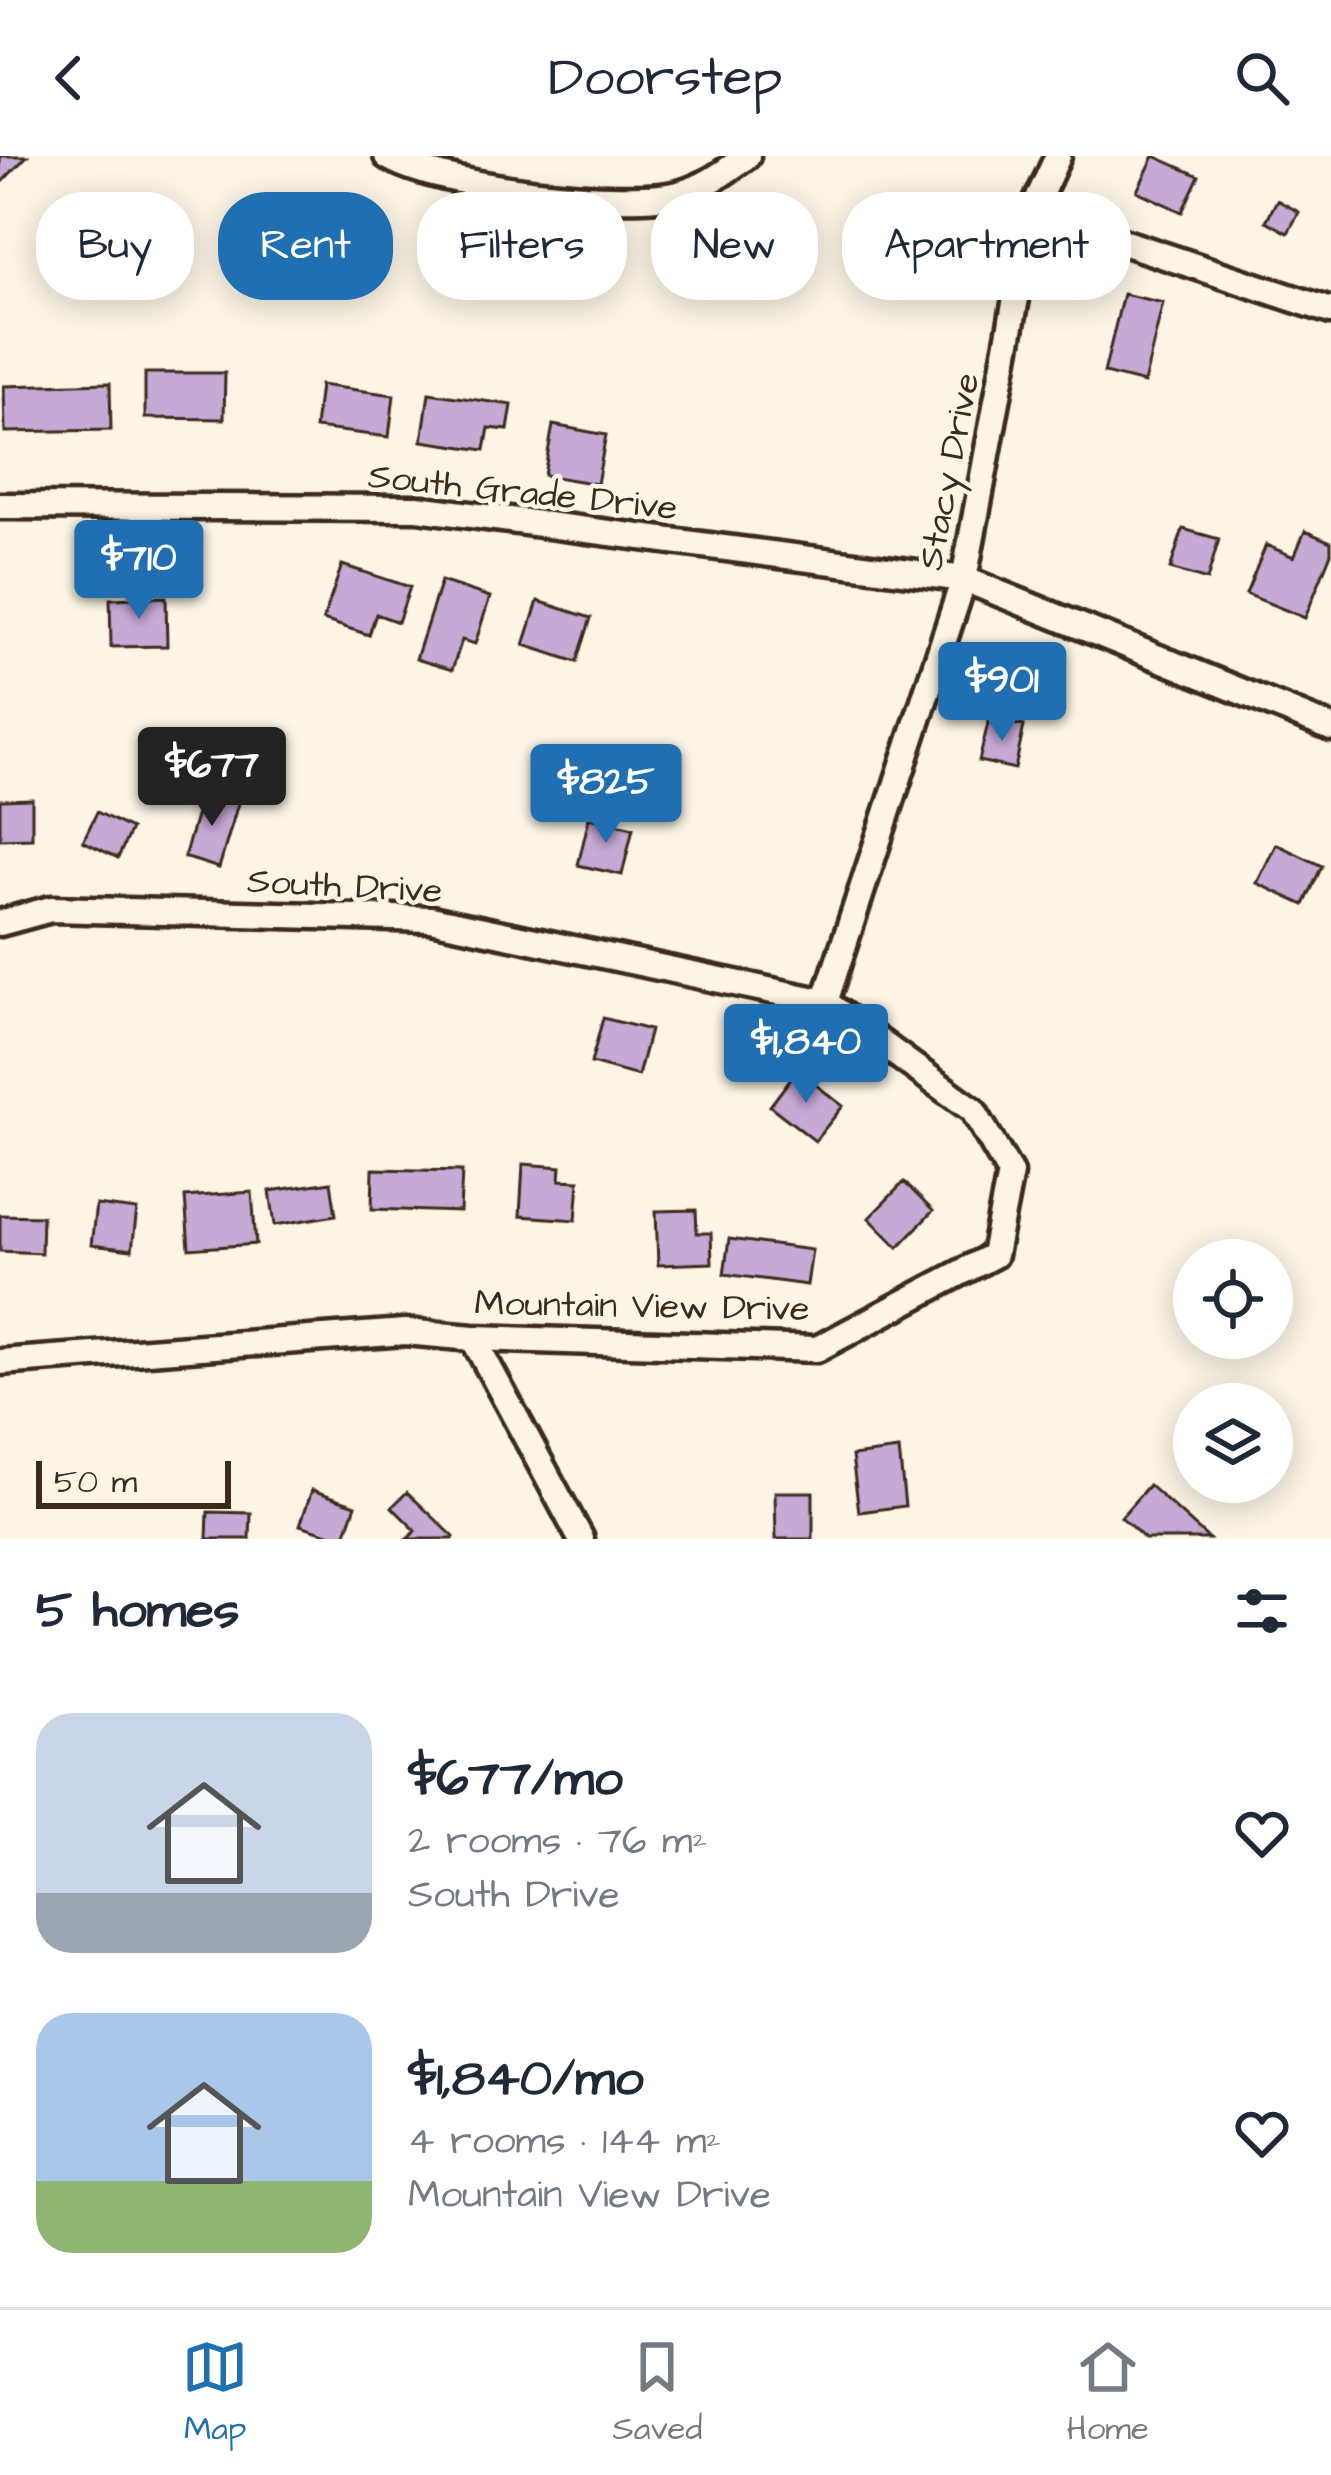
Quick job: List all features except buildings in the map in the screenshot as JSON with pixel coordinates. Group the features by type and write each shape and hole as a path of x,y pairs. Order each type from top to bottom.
{"street":[{"path":"387,156 426,173 582,197 680,194 715,180 747,156"},
{"name":"Stacy Drive","path":"1041,192 1058,156"},
{"path":"1131,245 1331,311"},
{"name":"Stacy Drive","path":"825,1002 964,579 1016,300"},
{"name":"South Grade Drive","path":"0,506 417,508 964,579 1331,728"},
{"name":"South Drive","path":"0,922 51,909 431,920 825,1002"},
{"name":"Mountain View Drive","path":"0,1362 405,1332 817,1349 994,1255 1010,1173 973,1110 825,1002"},
{"path":"473,1338 581,1539"}]}
